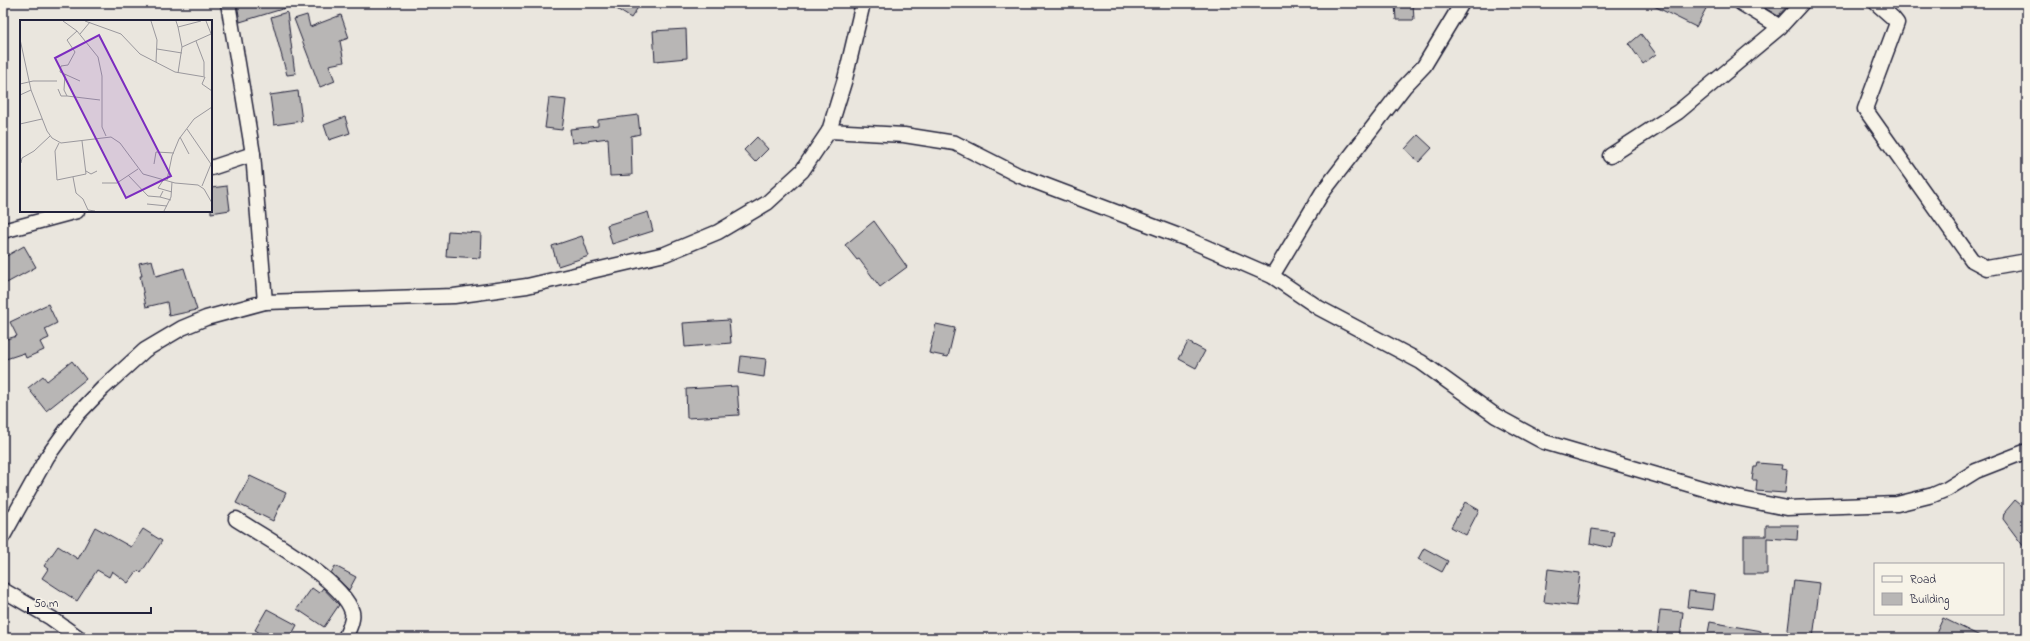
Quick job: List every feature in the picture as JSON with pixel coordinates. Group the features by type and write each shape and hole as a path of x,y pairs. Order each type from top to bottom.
{"street":[{"path":"228,3 253,154 265,302"},
{"path":"3,536 47,457 78,414 103,388 145,350 182,328 206,318 265,302 454,296 527,286 665,254 718,232 767,203 802,172 829,131 845,79 863,3"},
{"path":"1272,276 1322,193 1404,87 1424,66 1462,3"},
{"path":"1741,3 1780,26"},
{"path":"1610,156 1678,112 1780,26 1802,3"},
{"path":"1876,3 1894,18 1897,23 1896,30 1865,109 1972,260 1987,268 2027,261"},
{"path":"829,131 904,135 955,143 1018,175 1187,240 1272,276 1319,308 1421,362 1496,416 1544,442 1732,497 1787,508 1897,504 1933,495 1947,489 1976,471 2027,451"},
{"path":"212,168 253,154"},
{"path":"3,231 73,212"},
{"path":"236,519 291,553 337,588 349,604 352,614 349,630 345,638"},
{"path":"3,590 51,618 79,638"}],"building":[{"path":"237,3 291,3 292,6 240,22"},
{"path":"607,3 641,3 631,18"},
{"path":"1395,3 1413,3 1414,20 1396,20"},
{"path":"1648,3 1709,3 1696,27"},
{"path":"1757,3 1790,3 1778,16"},
{"path":"287,12 295,74 287,75 271,17"},
{"path":"307,15 310,27 341,15 349,38 340,41 344,62 329,65 335,81 320,87 294,19"},
{"path":"686,29 687,58 655,61 653,31"},
{"path":"1641,34 1656,54 1643,64 1629,44"},
{"path":"298,91 302,121 274,125 270,95"},
{"path":"549,98 566,100 562,130 545,128"},
{"path":"638,115 640,134 631,136 632,175 610,176 608,138 572,143 570,129 598,126 598,120"},
{"path":"345,117 350,133 329,140 324,125"},
{"path":"1418,135 1432,148 1419,162 1405,149"},
{"path":"757,137 768,149 755,162 744,150"},
{"path":"227,186 230,210 211,213 212,188"},
{"path":"648,212 653,231 612,244 607,225"},
{"path":"874,221 907,267 880,287 859,259 857,260 845,245"},
{"path":"448,231 481,233 480,258 446,256"},
{"path":"582,236 589,256 558,266 552,246"},
{"path":"24,246 36,267 3,285 3,258"},
{"path":"152,260 156,276 184,268 197,310 169,316 167,302 146,307 139,263"},
{"path":"48,304 57,323 45,329 49,338 40,342 44,350 26,358 24,353 3,360 3,340 17,336 10,322"},
{"path":"729,320 731,343 685,347 683,323"},
{"path":"936,324 955,328 948,357 929,353"},
{"path":"1188,342 1205,351 1196,368 1179,359"},
{"path":"741,356 766,359 764,377 739,373"},
{"path":"72,361 86,379 46,411 28,388 43,376 47,381"},
{"path":"737,386 739,415 687,418 686,389"},
{"path":"1758,463 1782,465 1781,469 1787,470 1785,493 1756,491 1757,480 1752,480 1754,467 1757,467"},
{"path":"250,476 286,493 273,521 236,503"},
{"path":"2015,500 2027,510 2027,551 2003,519 2004,513"},
{"path":"1465,502 1479,510 1466,535 1451,527"},
{"path":"1766,525 1798,525 1797,540 1767,538 1767,574 1744,574 1744,536 1766,536"},
{"path":"95,527 131,547 143,529 162,541 141,573 138,570 128,583 112,571 109,577 97,570 77,601 42,578 48,569 44,566 58,546 78,559"},
{"path":"1592,529 1614,532 1611,548 1590,543"},
{"path":"1424,548 1448,561 1442,572 1418,559"},
{"path":"335,566 356,577 349,590 331,573"},
{"path":"1548,569 1580,573 1576,606 1544,602"},
{"path":"1794,580 1820,583 1813,638 1787,638"},
{"path":"312,588 319,593 323,588 339,605 324,627 297,609"},
{"path":"1689,591 1715,594 1713,610 1687,607"},
{"path":"267,609 297,625 290,638 269,638 255,630"},
{"path":"1660,610 1683,612 1680,638 1657,638"},
{"path":"1943,618 1984,638 1934,638"},
{"path":"1710,622 1761,631 1760,638 1707,638"}]}
